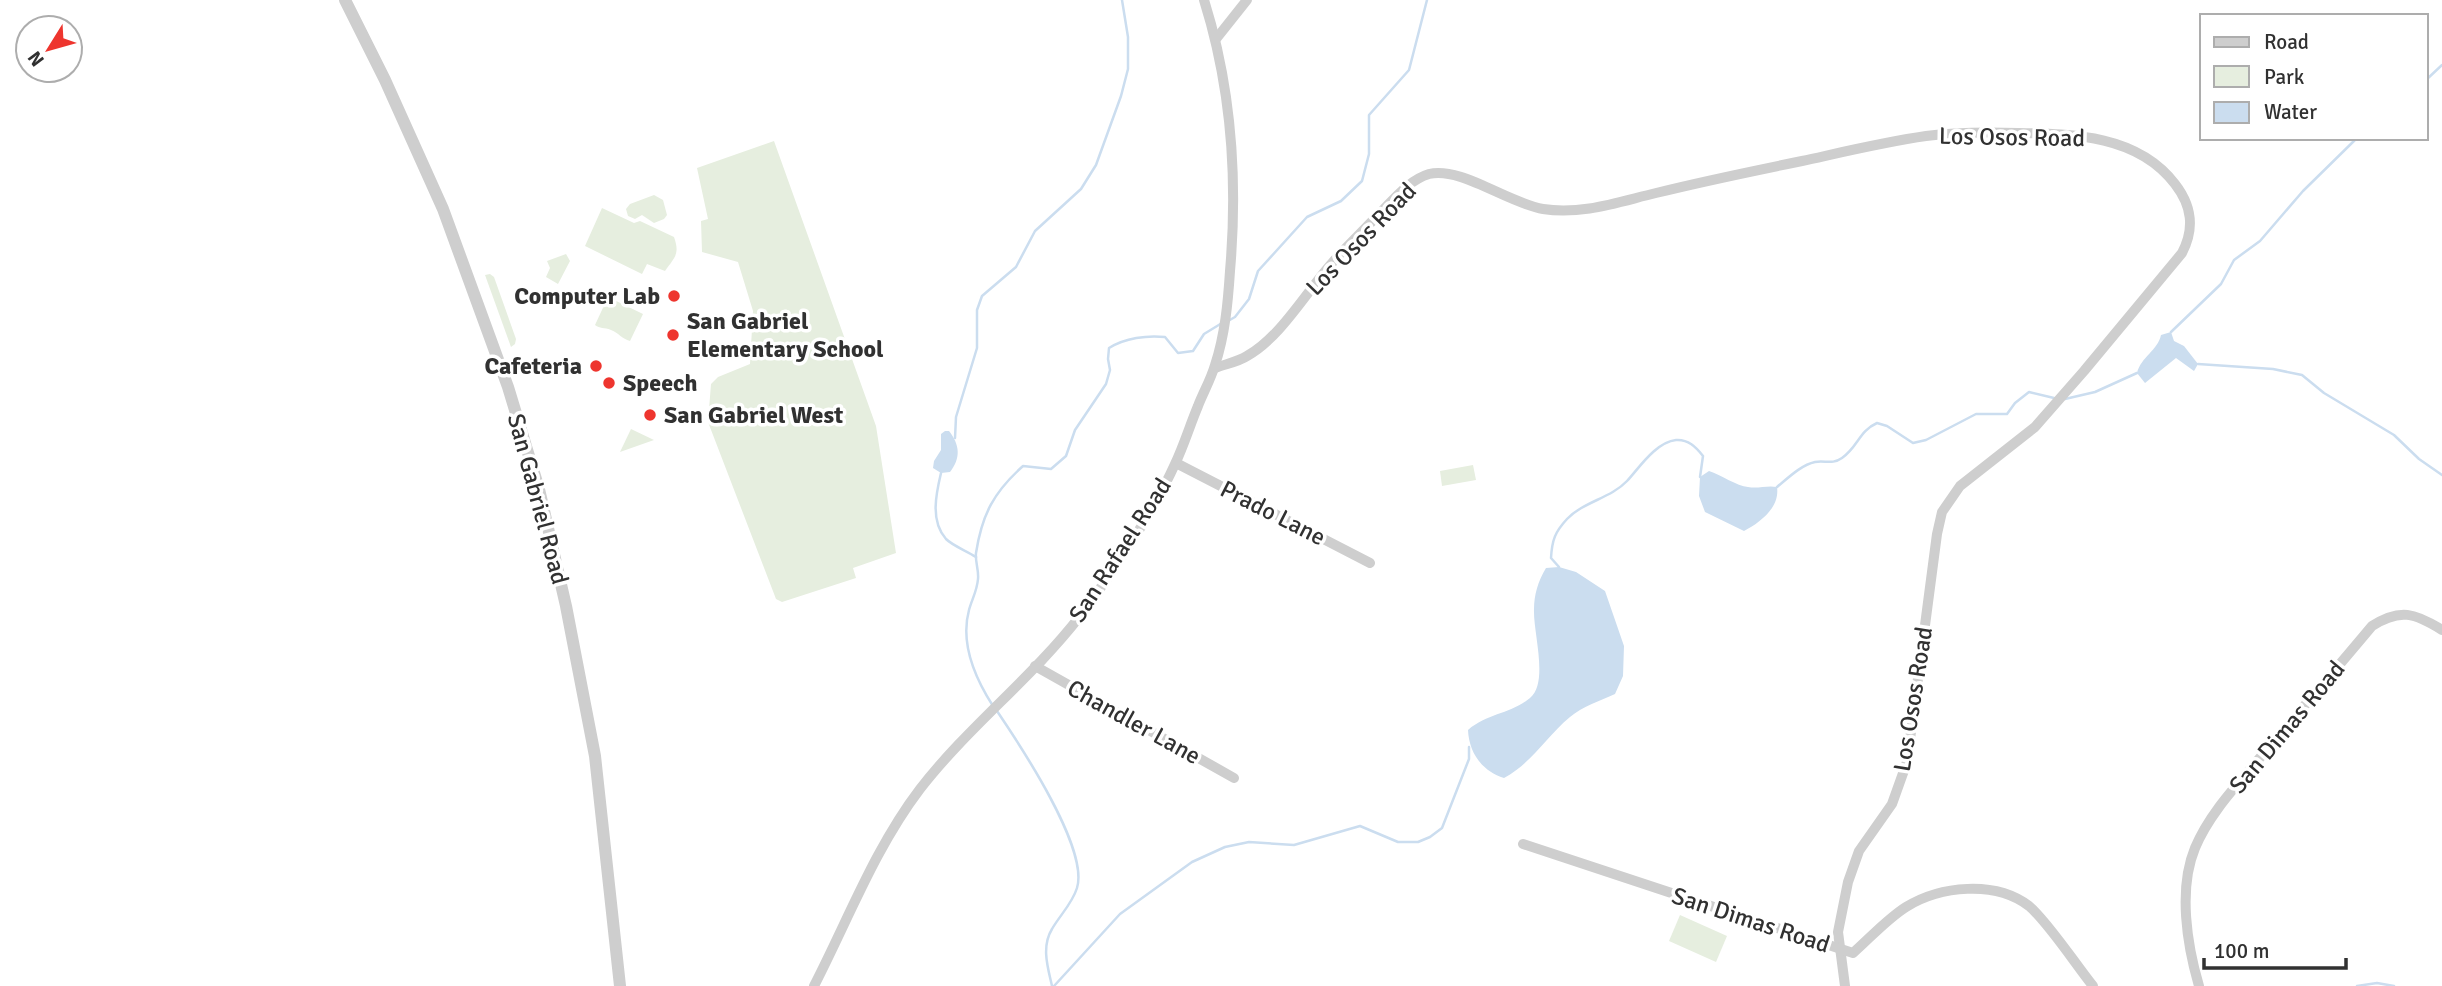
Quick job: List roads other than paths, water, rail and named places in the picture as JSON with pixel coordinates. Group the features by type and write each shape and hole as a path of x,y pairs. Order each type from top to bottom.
{"street":[{"name":"San Gabriel Road","path":"345,0 385,80 443,209 508,387 535,476 566,606 594,756 620,986"},
{"name":"San Rafael Road","path":"814,986 881,850 905,810 938,769 1080,616 1153,506 1175,463 1215,368 1230,275 1234,177 1228,100 1216,39 1204,0"},
{"path":"1216,39 1247,0"},
{"name":"Los Osos Road","path":"1215,368 1247,357 1266,341 1370,223 1404,189 1431,174 1453,174 1528,205 1570,211 1884,144 1961,133 2088,137 2134,150 2161,166 2178,187 2190,211 2191,232 2182,253 2035,427 1960,486 1942,512 1907,762 1892,804 1854,861 1838,932 1845,986"},
{"name":"Prado Lane","path":"1175,463 1370,563"},
{"name":"San Dimas Road","path":"2199,986 2188,944 2186,913 2189,878 2194,850 2219,806 2372,626 2383,619 2401,614 2425,619 2442,629"},
{"name":"Chandler Lane","path":"1035,666 1234,778"},
{"name":"San Dimas Road","path":"1523,844 1853,953 1903,909 1924,899 1964,889 1988,890 2004,894 2030,907 2092,986"}],"water":[{"path":"2171,332 2174,341 2184,346 2198,364 2194,371 2176,358 2145,383 2137,373 2139,367 2157,345 2161,335"},
{"path":"949,431 958,452 950,472 941,473 933,468 941,450 941,434"},
{"path":"1709,471 1744,486 1777,487 1772,507 1763,518 1744,531 1705,512 1699,496 1700,477"},
{"path":"1559,567 1576,572 1605,591 1624,646 1623,676 1615,694 1575,713 1523,765 1504,778 1489,771 1478,760 1471,746 1468,730 1483,720 1523,703 1536,691 1539,656 1534,619 1536,593 1546,568"}],"waterway":[{"path":"955,438 956,417 977,348 977,310 982,296 1016,267 1035,231 1081,189 1096,165 1128,69 1128,37 1122,0"},
{"path":"1228,321 1235,317 1249,299 1258,271 1307,217 1341,201 1362,181 1369,154 1369,115 1409,70 1427,0"},
{"path":"2428,78 2442,65"},
{"path":"2171,332 2221,284 2234,260 2260,241 2303,191 2355,140"},
{"path":"993,706 975,672 966,635 969,610 978,579 976,556 979,539 991,505 1004,485 1023,466 1051,469 1066,456 1075,430 1106,384 1110,370 1109,348 1129,340 1158,336 1165,337 1178,353 1193,351 1204,334 1222,323"},
{"path":"2198,364 2273,369 2302,375 2324,393 2394,435 2419,459 2442,475"},
{"path":"2065,399 2095,392 2137,373"},
{"path":"1777,487 1805,466 1842,458 1866,430 1877,423 1887,426 1913,443 1926,440 1976,414 2007,414 2015,403 2029,392 2054,398"},
{"path":"1559,567 1551,558 1551,552 1557,532 1563,524 1581,508 1620,487 1648,456 1662,445 1680,440 1695,447 1703,456 1700,477"},
{"path":"941,473 936,507 941,532 949,542 976,557"},
{"path":"997,711 1050,798 1073,849 1078,871 1075,894 1052,929 1047,943 1046,958 1052,986"},
{"path":"1054,986 1120,914 1192,862 1225,847 1249,842 1294,845 1360,826 1398,842 1418,842 1430,837 1442,828 1469,759 1469,747"},
{"path":"2357,986 2377,983 2394,986"}],"place":[{"name":"Computer Lab","path":"674,296"},
{"name":"San Gabriel Elementary School","path":"673,335"},
{"name":"Cafeteria","path":"596,366"},
{"name":"Speech","path":"609,383"},
{"name":"San Gabriel West","path":"650,415"}]}
